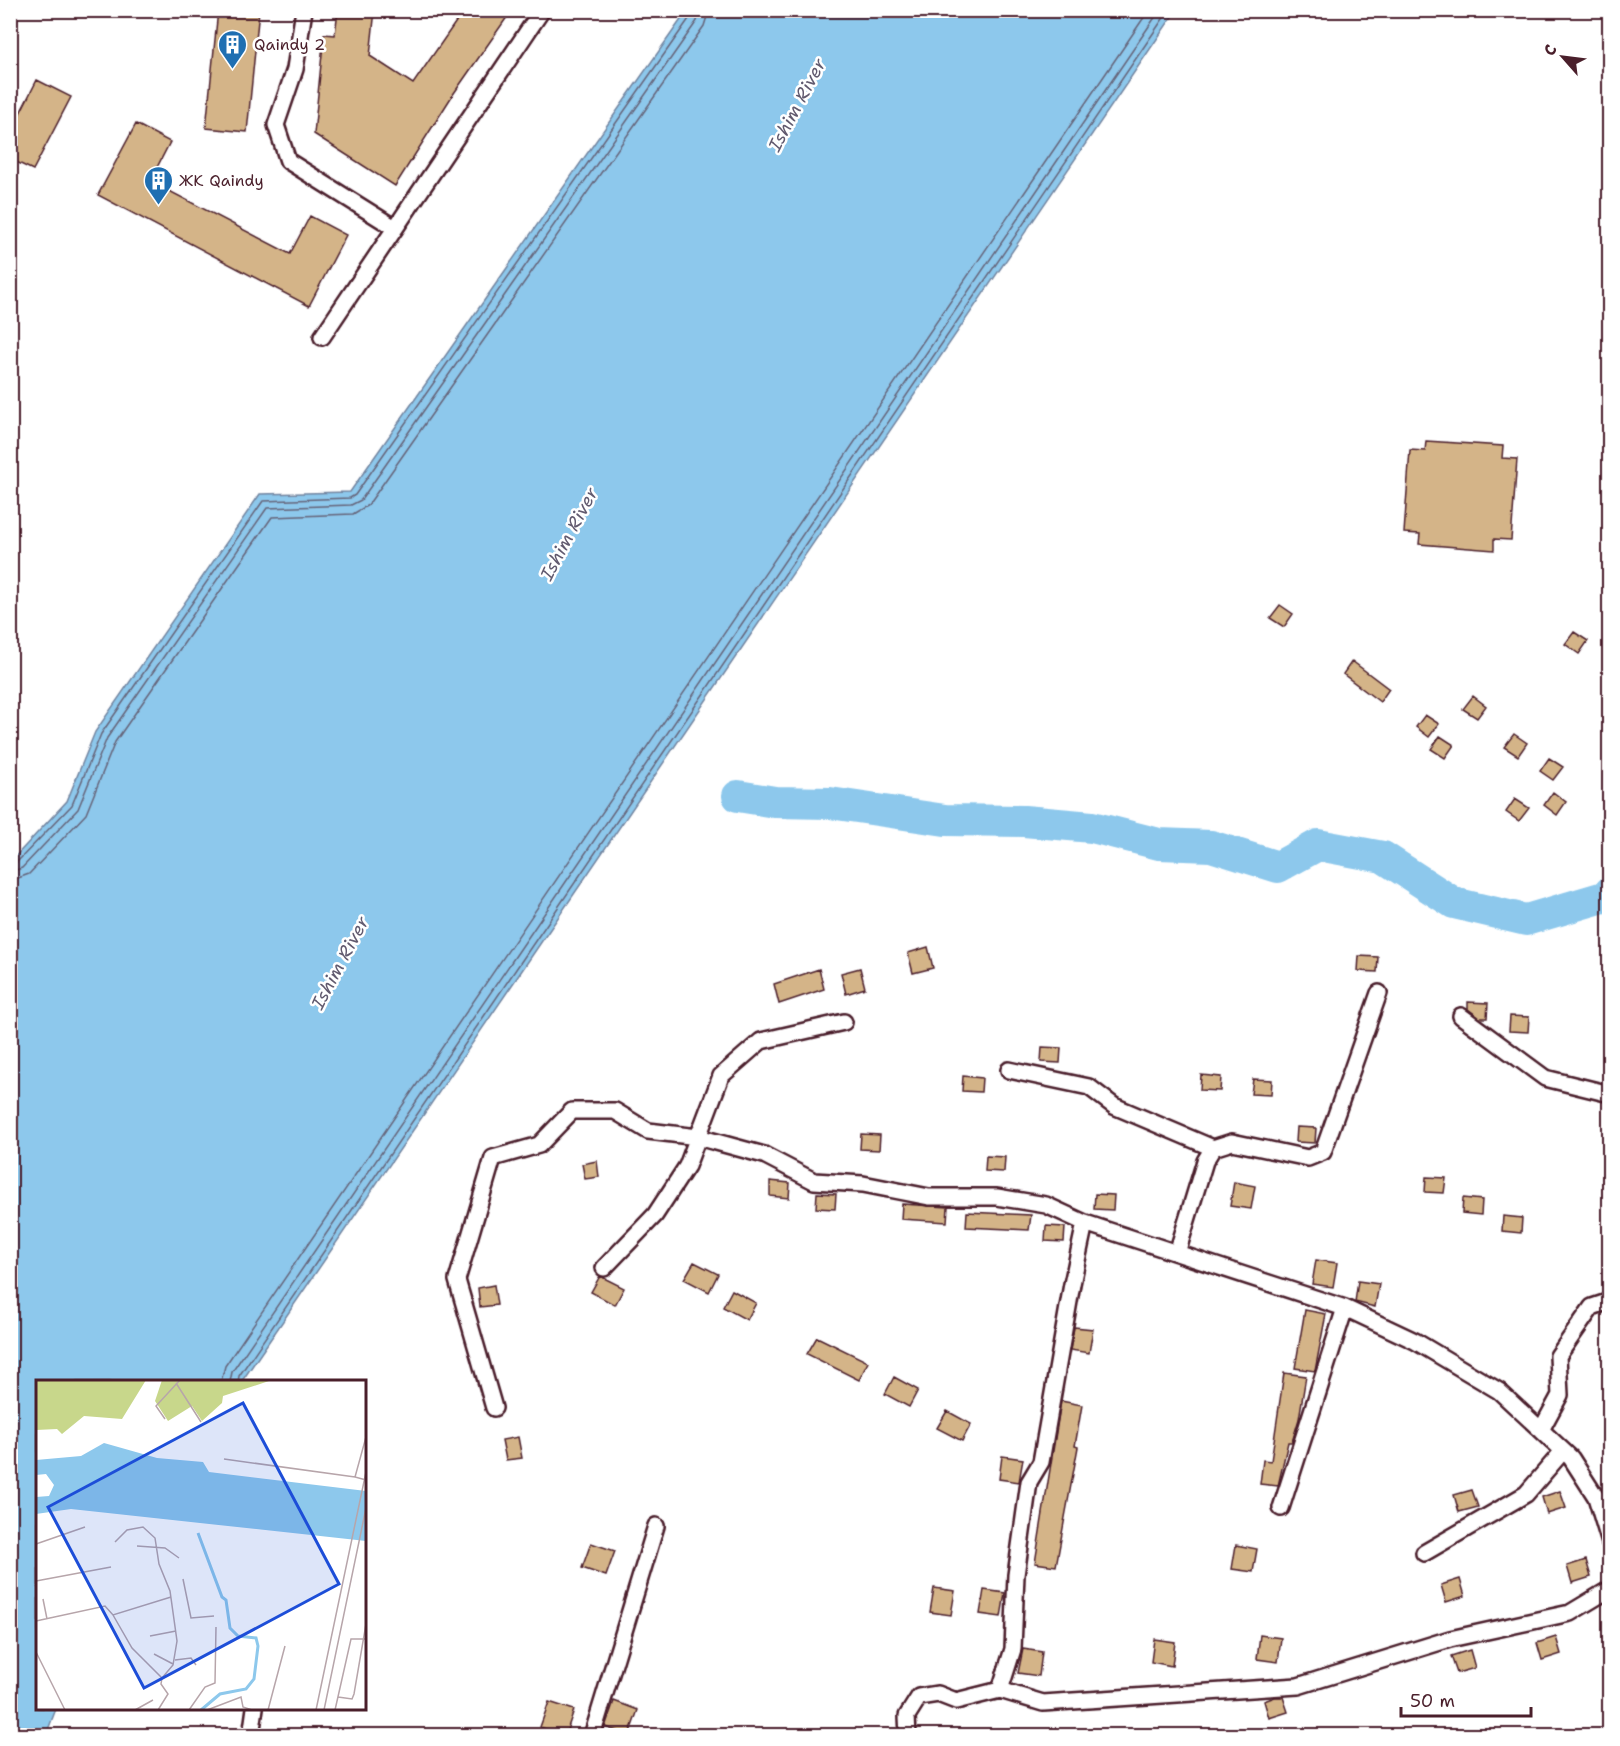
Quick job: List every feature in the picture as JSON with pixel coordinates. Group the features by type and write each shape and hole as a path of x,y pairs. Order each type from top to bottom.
{"street":[{"path":"304,10 295,69 276,125 280,144 288,161 395,228"},
{"path":"322,337 542,10"},
{"path":"1009,1070 1089,1087 1114,1106 1213,1148 1232,1143 1308,1158 1323,1152 1379,993"},
{"path":"1461,1016 1545,1078 1610,1094"},
{"path":"604,1268 655,1215 687,1166 721,1076 761,1041 844,1022"},
{"path":"494,1408 457,1280 493,1158 539,1145 572,1111 615,1111 648,1131 698,1137 764,1155 814,1181 863,1184 929,1197 998,1197 1046,1205 1085,1223 1345,1308 1415,1341 1499,1391 1563,1451 1596,1497 1610,1543"},
{"path":"1177,1253 1205,1161 1213,1148"},
{"path":"1000,1690 1013,1649 1016,1575 1029,1482 1041,1462 1085,1223"},
{"path":"1541,1430 1560,1395 1558,1356 1592,1307 1610,1301"},
{"path":"1281,1508 1345,1308"},
{"path":"1424,1553 1526,1494 1563,1451"},
{"path":"592,1736 656,1526"},
{"path":"908,1736 907,1716 919,1697 938,1695 956,1701 1000,1690 1043,1703 1298,1686 1450,1639 1570,1613 1610,1589"},
{"path":"251,1736 255,1710"}],"water":[{"name":"Ishim River","path":"687,11 1176,11 243,1380 36,1380 36,1710 56,1710 46,1735 11,1735 11,861 67,801 95,732 260,494 350,492"}],"building":[{"name":"Qaindy 2","path":"218,10 259,10 247,132 206,128"},
{"path":"338,10 375,10 370,56 413,84 464,10 512,10 452,96 395,186 314,134 324,34 335,35"},
{"path":"37,80 71,97 33,170 10,159 10,113 18,117"},
{"name":"ЖК Qaindy","path":"136,124 170,142 150,181 290,254 310,216 346,235 309,306 98,195"},
{"path":"1426,441 1503,446 1502,458 1517,459 1511,540 1494,539 1494,550 1419,544 1420,534 1404,533 1410,450 1425,451"},
{"path":"1280,605 1293,614 1284,627 1270,618"},
{"path":"1574,632 1588,641 1579,654 1565,644"},
{"path":"1352,661 1389,689 1380,702 1343,674"},
{"path":"1473,696 1486,706 1477,718 1463,709"},
{"path":"1425,715 1439,724 1429,737 1416,727"},
{"path":"1514,734 1527,743 1518,756 1504,747"},
{"path":"1440,736 1454,745 1445,758 1431,749"},
{"path":"1549,758 1563,767 1553,780 1540,771"},
{"path":"1553,792 1566,802 1557,815 1544,805"},
{"path":"1515,799 1529,808 1519,821 1506,812"},
{"path":"928,947 933,968 913,973 908,953"},
{"path":"1359,956 1378,957 1377,972 1358,971"},
{"path":"860,968 865,988 846,994 841,973"},
{"path":"819,969 824,989 779,1004 774,984"},
{"path":"1468,1002 1488,1003 1487,1018 1480,1018 1468,1009"},
{"path":"1510,1016 1529,1017 1528,1032 1509,1031"},
{"path":"1042,1047 1061,1048 1060,1063 1041,1062"},
{"path":"1201,1075 1221,1077 1220,1091 1200,1090"},
{"path":"963,1076 982,1078 981,1092 962,1091"},
{"path":"1253,1079 1272,1080 1271,1095 1251,1094"},
{"path":"1297,1127 1316,1128 1315,1143 1296,1142"},
{"path":"861,1134 880,1135 879,1150 860,1149"},
{"path":"986,1156 1005,1157 1004,1172 985,1171"},
{"path":"597,1161 599,1177 585,1179 582,1164"},
{"path":"1426,1177 1446,1178 1444,1193 1425,1192"},
{"path":"770,1181 790,1183 789,1198 770,1196"},
{"path":"1234,1182 1255,1186 1251,1209 1230,1206"},
{"path":"817,1193 836,1194 835,1209 816,1208"},
{"path":"1095,1194 1114,1195 1113,1210 1094,1209"},
{"path":"1463,1198 1482,1200 1481,1215 1462,1213"},
{"path":"902,1204 948,1207 947,1222 901,1219"},
{"path":"967,1212 1031,1215 1029,1230 966,1227"},
{"path":"1503,1216 1522,1218 1521,1233 1502,1231"},
{"path":"1046,1226 1065,1227 1064,1242 1045,1241"},
{"path":"1316,1260 1337,1263 1333,1287 1312,1284"},
{"path":"694,1262 718,1274 709,1292 684,1279"},
{"path":"600,1276 624,1288 615,1305 591,1292"},
{"path":"1358,1281 1379,1284 1375,1307 1355,1302"},
{"path":"494,1285 497,1305 480,1307 478,1288"},
{"path":"732,1290 756,1303 747,1320 723,1307"},
{"path":"1305,1310 1326,1314 1315,1371 1295,1368"},
{"path":"1074,1327 1093,1329 1089,1353 1070,1350"},
{"path":"817,1337 868,1362 859,1380 807,1354"},
{"path":"1284,1373 1306,1376 1299,1419 1292,1442 1288,1442 1278,1486 1260,1484 1263,1460 1271,1461"},
{"path":"894,1377 918,1390 909,1407 885,1394"},
{"path":"1061,1401 1082,1405 1075,1446 1078,1447 1056,1566 1035,1563"},
{"path":"947,1411 971,1424 962,1441 937,1428"},
{"path":"518,1437 522,1458 506,1460 502,1440"},
{"path":"1002,1456 1023,1459 1019,1482 999,1479"},
{"path":"1472,1490 1478,1507 1459,1512 1454,1495"},
{"path":"1560,1491 1566,1508 1547,1514 1542,1497"},
{"path":"591,1543 615,1551 606,1576 582,1568"},
{"path":"1236,1545 1257,1549 1253,1572 1232,1569"},
{"path":"1586,1560 1591,1577 1572,1583 1567,1566"},
{"path":"1460,1579 1465,1596 1446,1602 1441,1585"},
{"path":"934,1588 955,1591 951,1615 930,1612"},
{"path":"984,1590 1005,1593 1001,1617 980,1614"},
{"path":"1260,1635 1281,1638 1278,1662 1257,1659"},
{"path":"1556,1637 1561,1654 1542,1660 1537,1643"},
{"path":"1154,1639 1175,1642 1172,1666 1151,1662"},
{"path":"1023,1649 1042,1652 1039,1676 1018,1673"},
{"path":"1470,1650 1475,1668 1457,1673 1451,1656"},
{"path":"1283,1697 1288,1712 1269,1718 1264,1701"},
{"path":"614,1701 638,1710 629,1735 605,1727"},
{"path":"549,1702 574,1710 565,1736 540,1727"}],"waterway":[{"path":"738,796 775,802 830,803 945,820 1024,821 1092,827 1159,844 1211,846 1278,867 1318,845 1383,857 1454,903 1526,920 1607,896 1610,892"}],"place":[{"name":"Qaindy 2","path":"233,70"},
{"name":"ЖК Qaindy","path":"158,206"}]}
